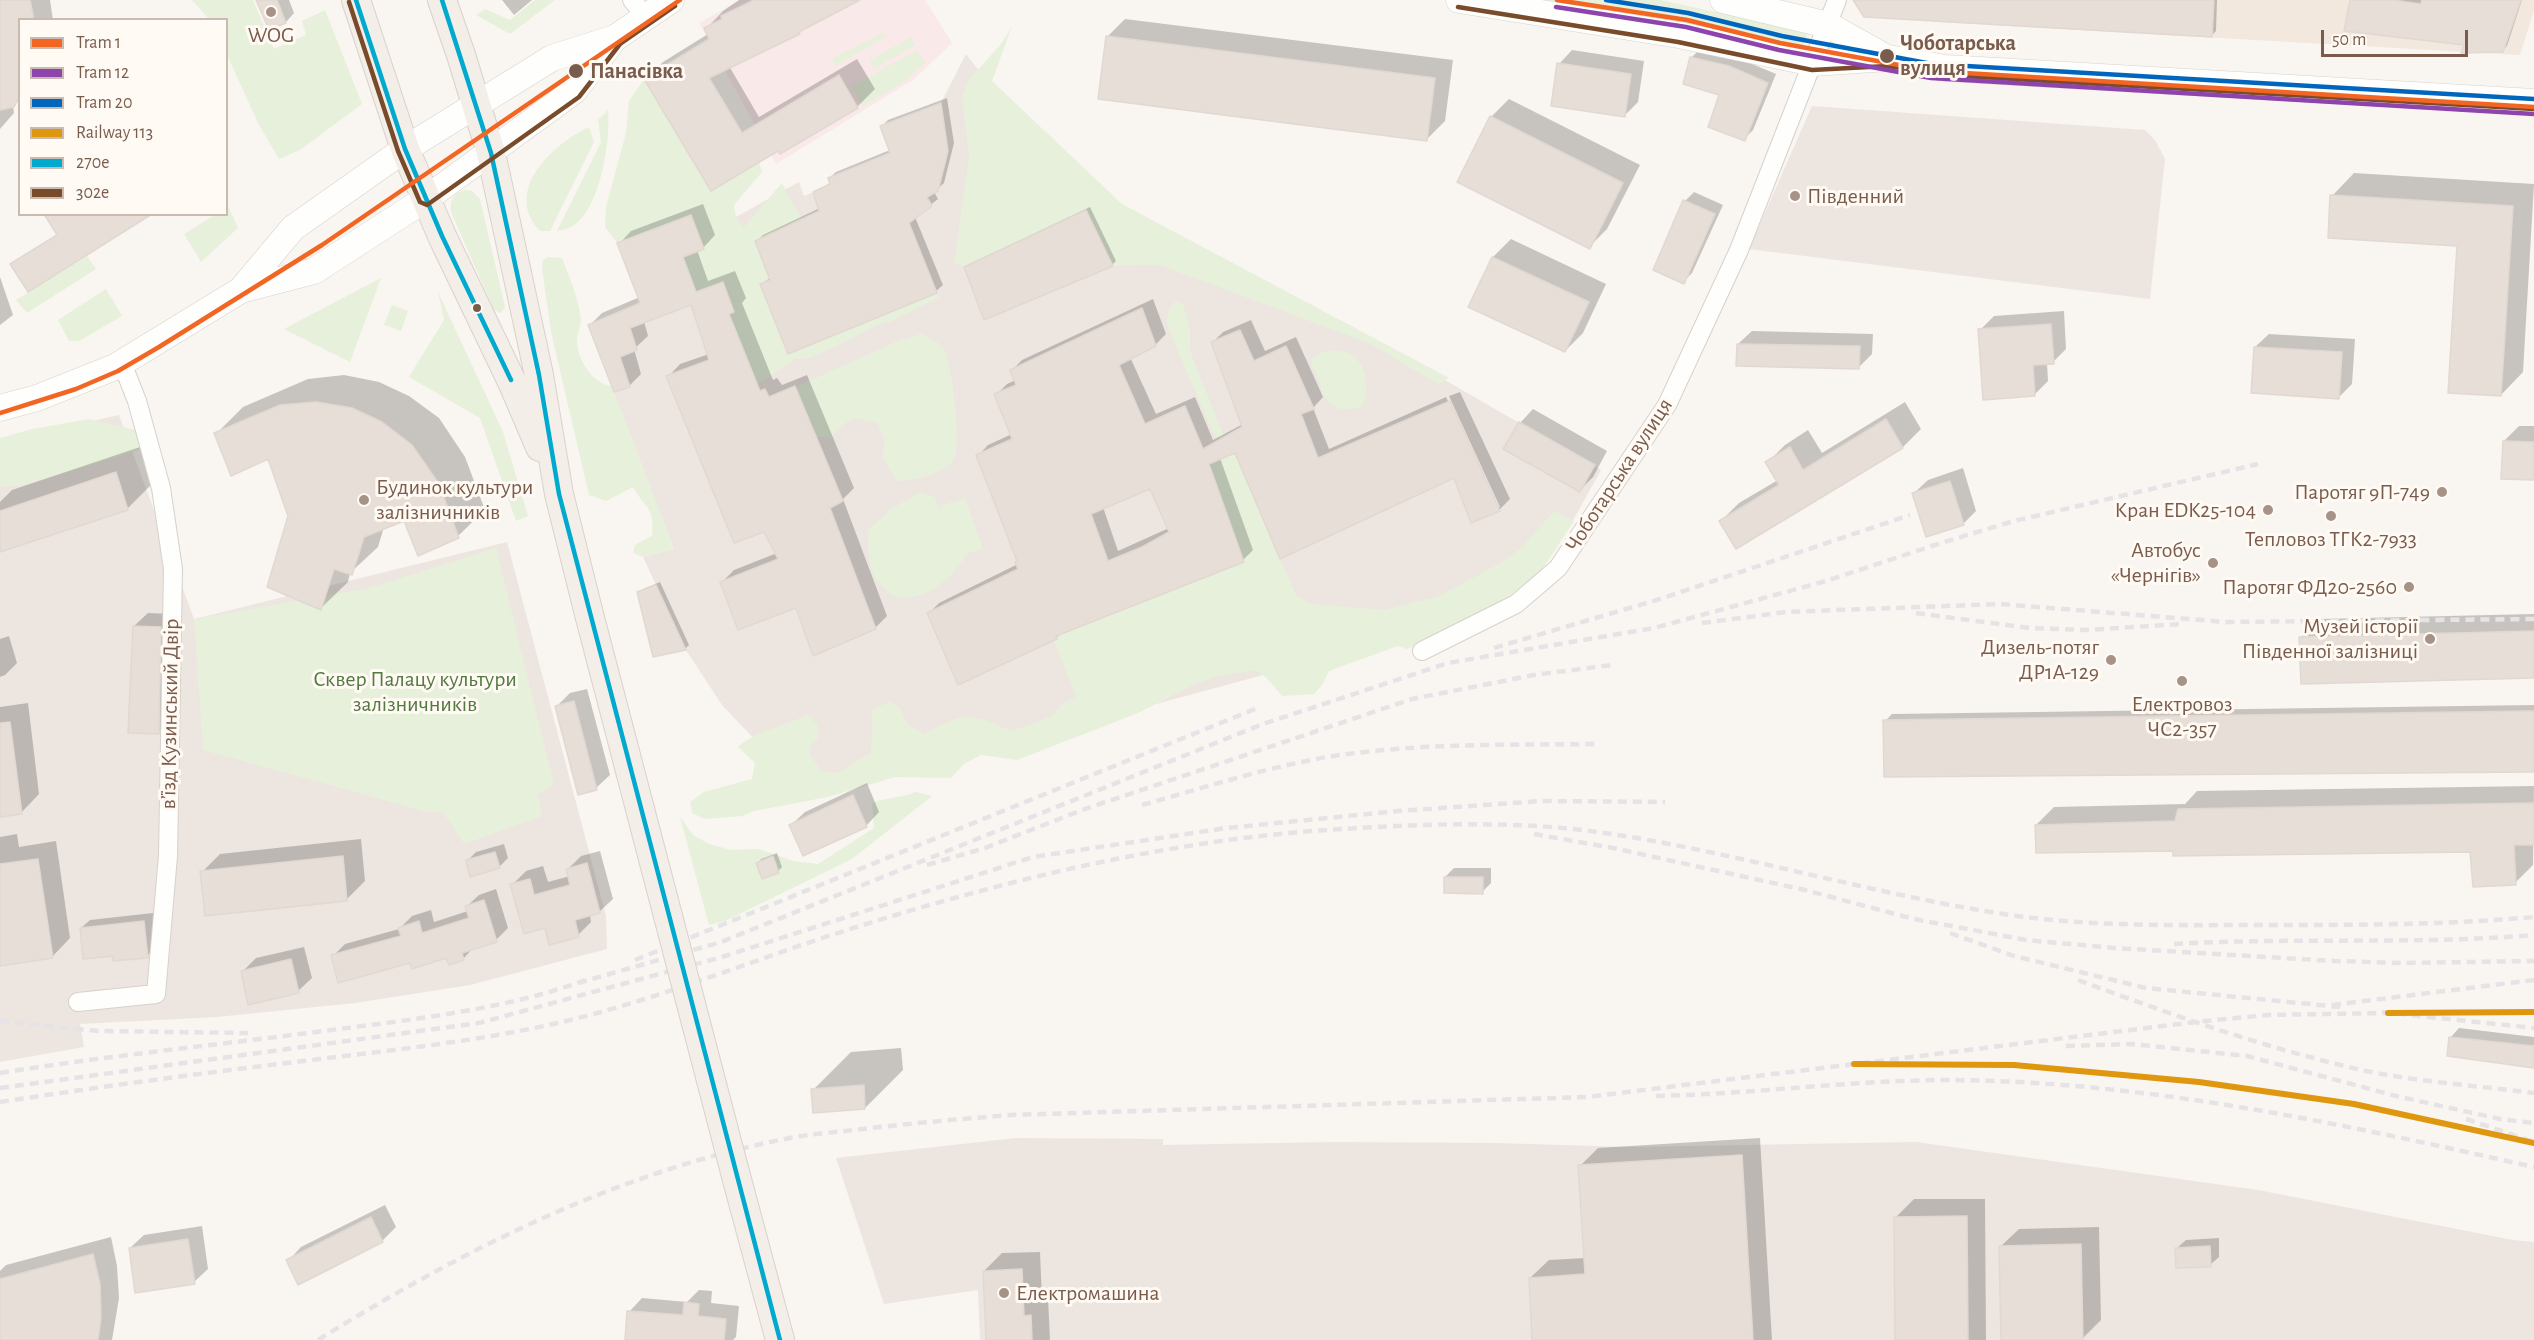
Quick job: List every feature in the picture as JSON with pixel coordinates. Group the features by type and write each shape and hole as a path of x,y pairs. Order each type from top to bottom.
{"main road":[{"path":"357,0 405,149 442,236 513,384 559,494"},
{"path":"442,0 477,104 490,153 539,375 559,494 780,1340"},
{"path":"0,408 75,384 122,363 241,291 314,271 427,198 574,91 639,8 671,0"},
{"path":"1460,0 1679,35 1813,63 1888,58 1945,68 2534,102"},
{"path":"1722,0 1828,25 1888,58"},
{"path":"241,291 293,228 405,149 552,58 615,38"}],"street":[{"name":"Чоботарська вулиця","path":"1422,651 1516,604 1558,568 1668,405 1739,250 1837,0"},
{"name":"в’їзд Кузинський Двір","path":"78,1002 156,994 168,856 173,569 161,488 137,401 122,363"}],"shaded area":[{"path":"740,0 925,0 952,43 913,80 776,164 699,23"},
{"path":"1868,0 2534,0 2534,11 2520,55 1937,22 1865,8"},
{"path":"966,54 991,86 1116,207 1351,326 1601,470 1571,524 1467,620 819,795 762,747 722,705 686,650 643,557 674,549 588,325 744,260 727,222 799,182 804,196 830,185 828,178 890,153 880,126 941,103"},
{"path":"1812,106 2145,130 2155,140 2165,159 2150,299 1749,249"},
{"path":"119,415 194,619 507,542 606,916 607,949 470,985 355,1003 217,1017 80,1024 84,1047 0,1062 0,442"},
{"path":"1016,1138 1163,1139 1163,1145 1334,1142 1629,1147 1916,1142 2258,1190 2513,1240 2534,1242 2534,1340 980,1340 978,1290 884,1304 836,1158"}],"green space":[{"path":"192,0 253,0 274,49 306,35 302,21 325,10 362,104 300,150 279,159 258,123 228,57 228,18 208,18"},
{"path":"535,0 555,0 510,34 476,15 485,9 510,20"},
{"path":"1528,0 1660,0 1808,32 1802,51"},
{"path":"1012,26 992,81 1122,204 1449,378 1438,384 1371,344 1160,265 1113,266 1086,210 964,267 954,263 969,156 962,97 967,82 1001,44"},
{"path":"883,33 886,37 835,66 832,59"},
{"path":"911,37 915,45 874,69 870,60"},
{"path":"917,50 925,63 905,81 863,106 851,87"},
{"path":"644,79 711,191 759,162 762,172 734,205 736,217 743,228 782,183 801,219 755,241 770,280 760,285 788,353 937,293 940,297 894,320 875,326 831,349 809,358 795,359 765,380 753,384 729,314 734,312 723,282 696,292 659,295 691,215 617,243 605,227 606,207 626,133 629,101"},
{"path":"608,110 608,139 596,191 581,219 571,227 557,231 601,142 598,120"},
{"path":"589,127 594,142 550,231 540,231 530,216 527,200 529,185 537,170 548,157 561,145"},
{"path":"466,190 472,191 480,199 505,307 501,313 494,310 451,212 453,197"},
{"path":"228,206 238,228 201,262 184,234 213,216 228,216"},
{"path":"87,256 96,269 27,313 16,300"},
{"path":"548,257 562,258 580,312 578,350 593,377 612,386 674,549 643,557 633,553 635,545 652,536 653,526 651,513 633,487 606,501 589,495 551,332 542,268 543,260"},
{"path":"381,278 350,362 284,329"},
{"path":"106,289 122,316 79,341 69,341 58,320"},
{"path":"438,292 503,432 528,516 516,521 480,418 409,377 444,320"},
{"path":"1176,301 1183,304 1190,328 1190,351 1226,441 1222,441 1212,431 1169,330 1168,313"},
{"path":"392,305 408,311 401,331 384,325"},
{"path":"921,334 940,344 947,357 955,404 956,451 950,464 936,473 896,481 882,456 885,441 877,423 854,418 843,425 831,438 815,436 797,392 798,386 898,341"},
{"path":"1333,350 1347,352 1354,356 1363,368 1366,392 1362,406 1339,409 1330,404 1322,394 1311,360 1320,353"},
{"path":"89,419 140,431 139,450 24,485 0,487 0,438 32,429"},
{"path":"1220,450 1236,455 1296,595 1311,604 1385,610 1439,596 1497,565 1521,548 1554,511 1574,521 1542,570 1484,616 1407,649 1398,646 1329,671 1314,694 1282,696 1266,677 1255,670 1215,677 1138,713 1017,760 981,755 964,764 951,778 895,777 828,797 754,811 742,816 705,819 692,813 690,802 704,792 752,779 755,763 738,747 745,741 808,714 817,725 819,737 811,746 810,754 821,771 838,773 870,753 873,709 889,702 900,708 908,724 924,734 958,718 985,720 1011,731 1051,717 1061,705 1076,696 1054,641 1057,639 1056,636 1243,562 1215,481 1210,456"},
{"path":"921,492 935,497 941,511 940,506 965,498 983,548 966,554 950,576 926,593 912,597 899,597 887,592 877,581 871,569 868,530 891,509"},
{"name":"Сквер Палацу культури залізничників","path":"496,548 554,784 538,795 542,816 464,844 443,812 427,812 203,750 194,619 369,588"},
{"path":"916,792 932,796 852,859 725,921 709,925 680,817 693,835 709,844 731,850 759,849 793,861 818,864 874,828 872,803"}],"building":[{"path":"0,0 30,0 34,18 18,18 18,100 14,107 0,110"},
{"name":"WOG","path":"256,0 277,0 286,23 269,30"},
{"path":"754,0 860,0 799,32 800,34 709,78 742,133 839,75 858,108 780,154 778,151 711,191 644,79 709,39 704,28 722,19 721,16"},
{"path":"1853,0 2214,0 2212,37 1864,17"},
{"path":"2350,0 2393,0 2421,4 2422,0 2521,0 2503,52 2461,53 2464,45 2344,31"},
{"path":"1106,36 1435,78 1427,141 1098,99"},
{"path":"1690,57 1729,66 1768,83 1745,141 1708,127 1719,95 1683,84"},
{"path":"1557,63 1631,74 1625,117 1551,106"},
{"path":"941,103 948,151 938,191 927,197 932,206 909,223 937,293 788,354 760,284 770,280 755,241 819,211 813,192 830,184 828,178 890,153 880,126"},
{"path":"1490,116 1623,183 1590,249 1457,182"},
{"path":"2330,195 2513,206 2501,396 2448,393 2457,246 2328,238"},
{"path":"1683,200 1715,214 1684,284 1653,270"},
{"path":"1086,210 1113,266 984,320 964,267"},
{"path":"691,215 704,249 683,257 696,292 723,282 734,312 729,314 760,391 765,389 769,397 795,386 843,501 830,508 876,629 813,656 796,608 738,630 720,582 778,559 764,532 734,543 666,376 709,360 691,305 630,328 637,350 620,357 630,387 614,392 588,325 640,303 617,243"},
{"path":"45,216 149,216 28,292 10,264 57,235"},
{"path":"1492,257 1589,302 1565,352 1468,307"},
{"path":"1142,308 1156,346 1119,365 1145,424 1185,406 1203,449 1242,427 1211,342 1240,330 1254,361 1286,346 1314,409 1301,414 1318,458 1450,401 1500,511 1471,523 1454,478 1280,559 1235,453 1209,464 1244,562 1056,636 1057,639 958,685 927,613 1018,569 1015,562 1017,561 976,455 1012,439 994,394 1016,385 1010,370","holes":["1150,489 1169,532 1142,547 1108,561 1091,514"]},
{"path":"2051,324 2054,364 2033,365 2035,396 1983,400 1978,329"},
{"path":"1737,344 1860,346 1859,369 1736,366"},
{"path":"2254,347 2342,352 2339,399 2251,393"},
{"name":"Будинок культури залізничників","path":"316,402 352,408 382,422 412,445 439,484 459,538 418,556 404,521 364,537 352,575 334,569 321,610 267,587 288,516 268,459 231,476 214,433 280,405"},
{"path":"1886,419 1903,448 1736,549 1719,521 1779,485 1765,462 1790,447 1803,470"},
{"path":"1519,422 1595,465 1580,492 1503,449"},
{"path":"2503,441 2534,442 2534,480 2501,479"},
{"path":"116,472 128,510 0,552 0,511"},
{"path":"1950,481 1964,525 1926,537 1912,493"},
{"path":"656,585 686,650 653,657 637,592"},
{"path":"133,626 161,627 159,734 128,733"},
{"path":"2534,631 2534,678 2301,684 2299,637"},
{"path":"574,701 597,790 578,795 555,706"},
{"path":"2534,711 2534,772 1884,777 1883,720"},
{"path":"10,722 22,814 0,817 0,723"},
{"path":"853,795 867,827 803,856 789,825"},
{"path":"2534,803 2534,845 2514,845 2516,885 2473,887 2470,852 2173,856 2173,851 2036,853 2035,825 2175,821 2178,809"},
{"path":"495,852 500,868 470,877 466,860"},
{"path":"343,856 347,901 205,916 200,871"},
{"path":"773,856 779,873 762,879 756,863"},
{"path":"38,859 53,958 0,966 0,864"},
{"path":"587,863 600,913 575,920 579,937 549,945 545,928 524,934 510,884 530,879 534,895 570,885 566,869"},
{"path":"1444,877 1483,877 1483,894 1444,893"},
{"path":"484,900 497,942 462,953 464,960 449,965 446,958 412,969 410,963 338,983 331,955 401,936 398,928 419,921 422,933 469,918 465,906"},
{"path":"144,921 148,958 113,961 113,956 83,959 80,928"},
{"path":"291,959 299,993 248,1005 241,971"},
{"path":"2449,1037 2534,1046 2534,1068 2447,1056"},
{"path":"864,1085 865,1109 813,1113 811,1089"},
{"path":"1742,1155 1753,1340 1532,1340 1529,1278 1585,1274 1578,1165"},
{"path":"1967,1216 1968,1340 1895,1340 1894,1217"},
{"path":"371,1217 383,1242 298,1285 286,1260"},
{"path":"188,1239 195,1284 135,1293 129,1248"},
{"path":"2081,1244 2083,1340 2001,1340 1999,1246"},
{"path":"2210,1246 2211,1267 2176,1268 2175,1248"},
{"path":"93,1254 100,1284 101,1317 98,1340 0,1340 0,1279"},
{"name":"Електромашина","path":"1022,1269 1024,1316 1031,1315 1032,1340 986,1340 983,1271"},
{"path":"684,1302 699,1304 698,1316 726,1319 724,1340 625,1340 627,1311 683,1315"}],"railway":[{"path":"578,983 721,942 1263,724 1448,663 1654,628 1826,581 2014,521 2258,464"},
{"path":"1494,648 1660,599 1910,515"},
{"path":"1702,623 1786,612 2000,604 2226,622 2534,619"},
{"path":"1916,613 2029,628 2087,630 2181,624"},
{"path":"927,865 985,848 1082,810 1412,699 1534,675 1612,665"},
{"path":"635,960 1255,709"},
{"path":"1142,805 1280,767 1360,752 1460,746 1595,744"},
{"path":"0,1088 479,1023 722,957 1033,857 1227,828 1398,811 1542,801 1665,802"},
{"path":"0,1102 184,1076 449,1043 525,1030 632,1003 847,930 964,895 1024,880 1205,843 1327,830 1463,824 1565,828 1598,832 1703,851 1912,897 2048,920 2170,925 2365,925 2534,917"},
{"path":"1534,834 1613,848 1805,890 1914,919 2026,940 2115,948 2334,961 2404,963 2534,961"},
{"path":"1950,933 2014,956 2146,988 2340,1007"},
{"path":"2174,944 2444,940 2534,935"},
{"path":"0,1073 432,1016 527,998 585,980"},
{"path":"2078,980 2220,1030 2329,1062 2408,1078 2534,1093"},
{"path":"2332,1005 2534,980"},
{"path":"2382,1012 2534,1028"},
{"path":"318,1340 429,1275 485,1246 602,1193 723,1153 802,1136 1011,1115 1587,1097 2195,1022 2268,1015 2388,1013"},
{"path":"0,1021 98,1031 248,1033"},
{"path":"2066,1046 2132,1044 2247,1056 2396,1096 2500,1119 2534,1123"},
{"path":"1656,1096 1912,1081 2023,1082 2097,1088 2244,1108 2389,1135 2534,1167"},
{"path":"2466,1119 2534,1142"}],"tram line":[{"name":"1","path":"0,413 76,389 118,371 159,347 322,245 680,0"},
{"name":"1","path":"1557,0 1687,20 1780,43 1931,71 2534,107"},
{"name":"20","path":"1606,0 1688,13 1782,36 1932,64 2534,99"},
{"name":"12","path":"1556,7 1686,27 1779,50 1931,78 2534,114"}],"rail line":[{"name":"113","path":"2388,1013 2534,1012"},
{"name":"113","path":"1854,1064 2014,1065 2199,1082 2354,1104 2534,1143"}],"transit line":[{"name":"270е","path":"356,0 405,149 442,236 511,380"},
{"name":"270е","path":"442,0 491,153 539,375 559,494 780,1340"},
{"name":"302е","path":"349,2 398,151 420,202 427,205 579,97 620,44 675,6"},
{"name":"302е","path":"1458,7 1678,42 1812,70 1888,66 1945,75 2534,109"}],"place":[{"name":"WOG","path":"271,12"},
{"name":"Чоботарська вулиця","path":"1887,56"},
{"name":"Панасівка","path":"576,71"},
{"name":"Південний","path":"1795,196"},
{"name":"Паротяг 9П-749","path":"2442,492"},
{"name":"Будинок культури залізничників","path":"364,500"},
{"name":"Кран EDK25-104","path":"2268,510"},
{"name":"Тепловоз ТГК2-7933","path":"2331,516"},
{"name":"Автобус «Чернігів»","path":"2213,563"},
{"name":"Паротяг ФД20-2560","path":"2409,587"},
{"name":"Музей історії Південної залізниці","path":"2430,639"},
{"name":"Дизель-потяг ДР1А-129","path":"2111,660"},
{"name":"Електровоз ЧС2-357","path":"2182,681"},
{"name":"Електромашина","path":"1004,1293"}]}
